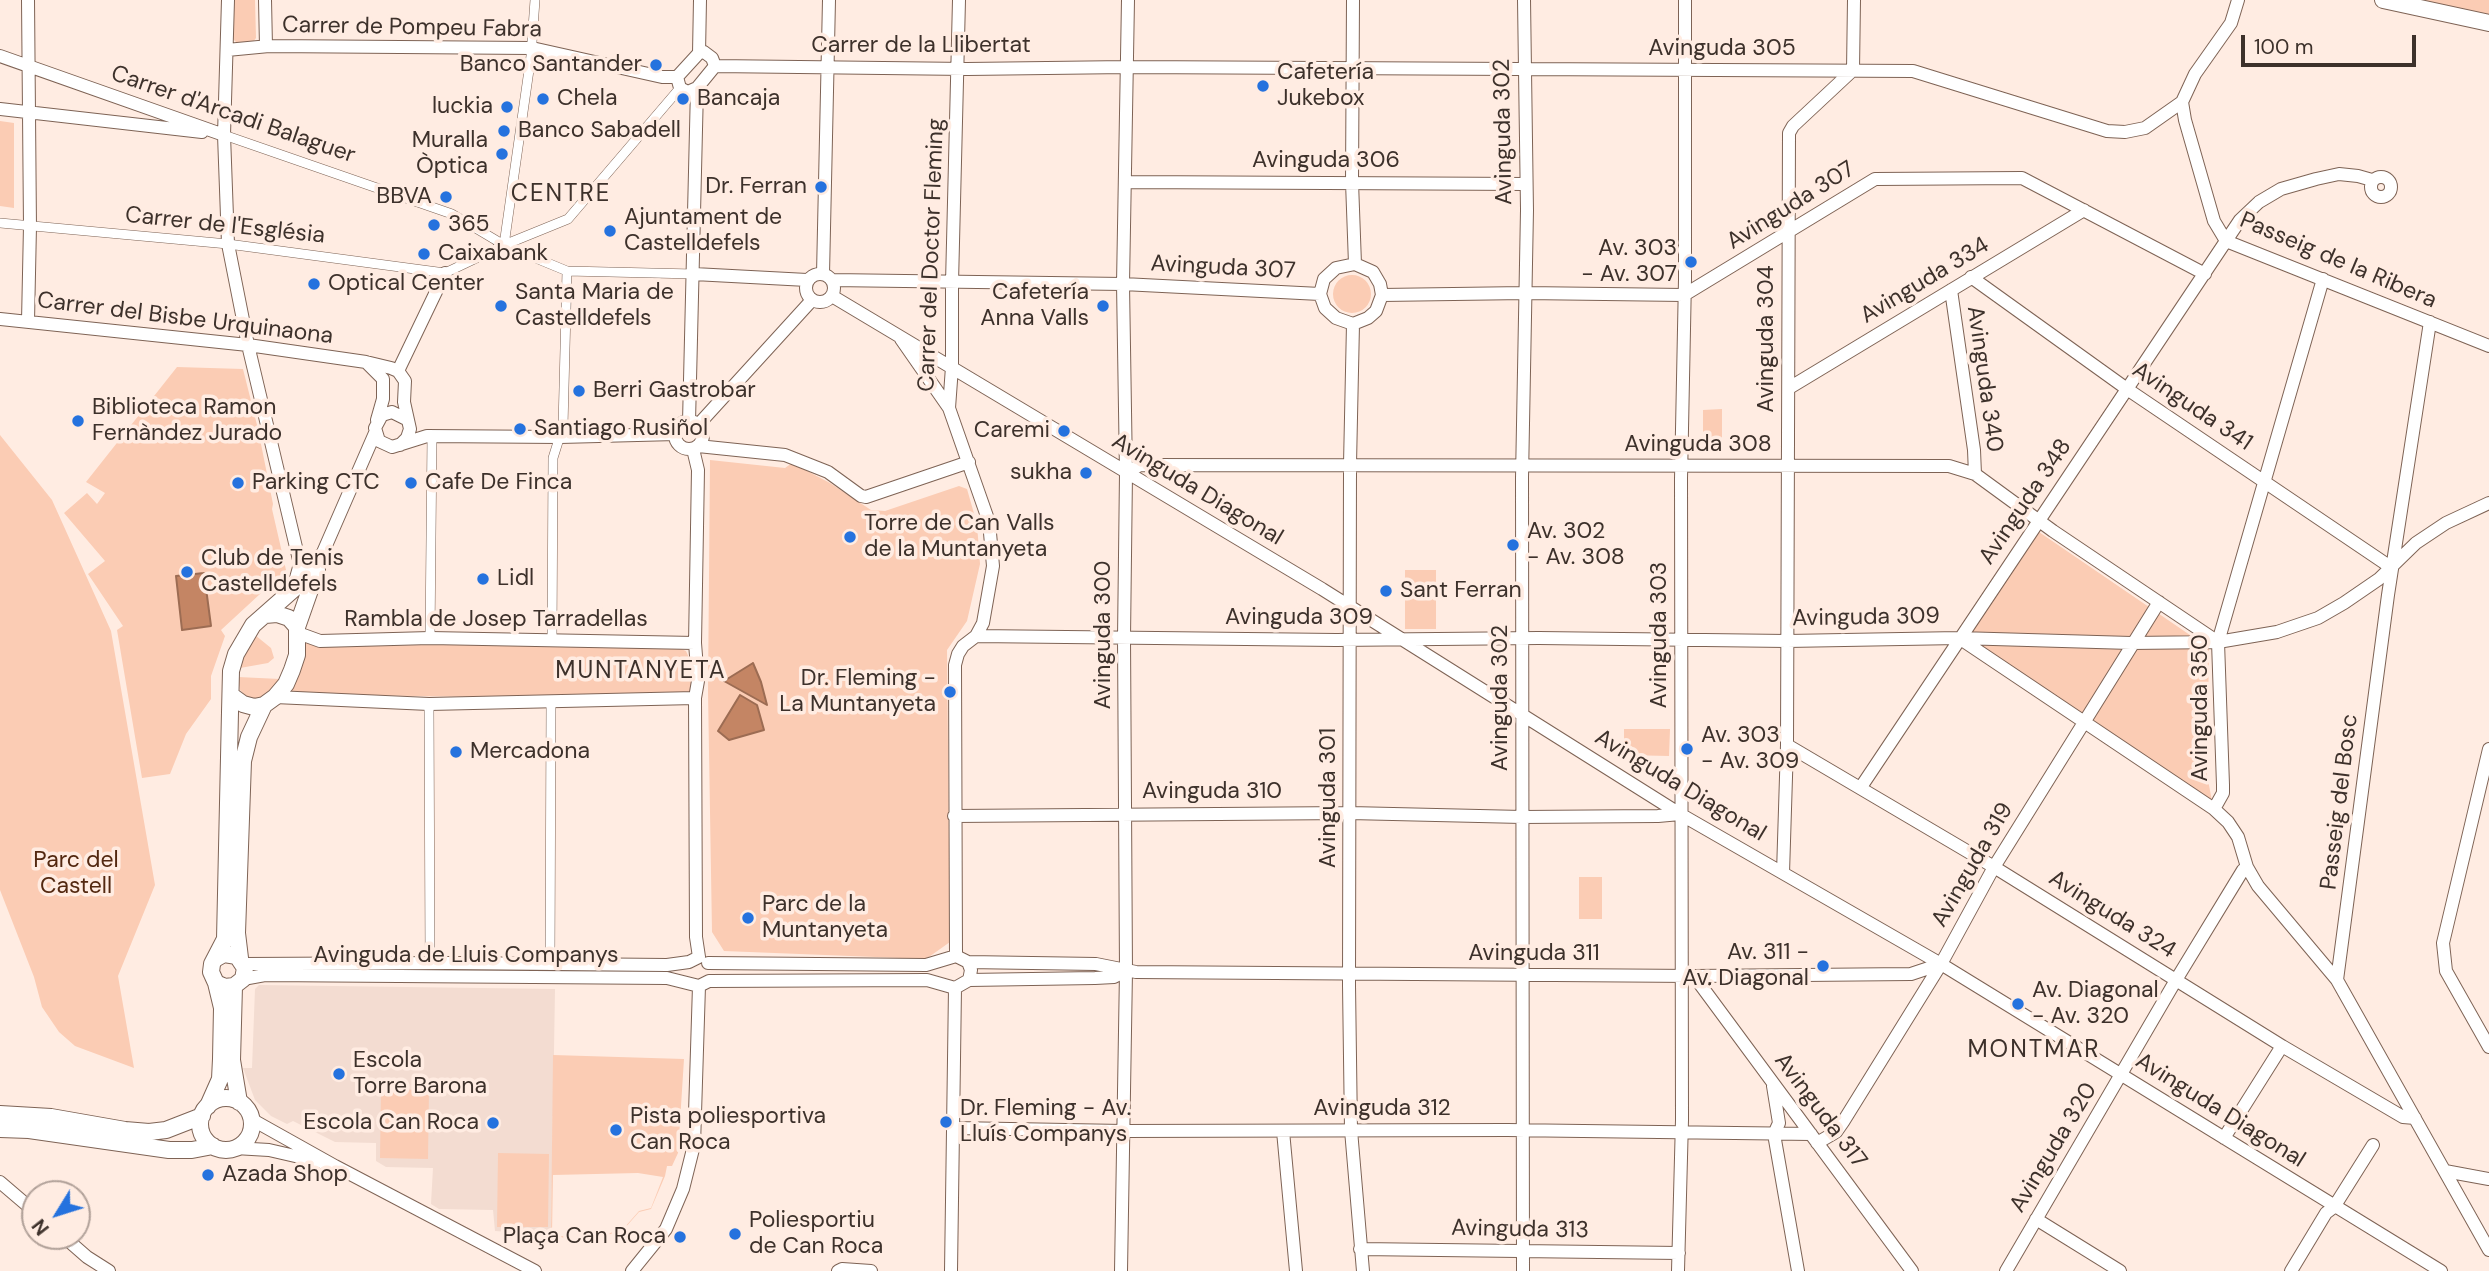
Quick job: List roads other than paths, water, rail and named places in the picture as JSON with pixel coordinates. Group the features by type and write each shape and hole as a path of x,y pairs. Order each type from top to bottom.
{"street":[{"path":"27,321 30,226 28,0"},
{"path":"228,0 224,135 228,244 248,345 300,564 296,578 284,598"},
{"path":"265,0 267,46"},
{"path":"504,245 532,48 535,0"},
{"path":"362,461 407,438 405,381 398,370 445,273 568,219 699,53 699,0"},
{"path":"807,280 807,294 812,300 824,302 832,296 834,288 828,277 829,0"},
{"name":"Carrer del Doctor Fleming","path":"956,959 955,665 963,646 976,636 983,623 993,566 989,522 949,408 959,0"},
{"name":"Avinguda 300","path":"1121,1271 1126,971 1124,284 1128,0"},
{"path":"1353,0 1352,182 1355,264"},
{"name":"Avinguda 302","path":"1523,1271 1522,639 1526,184 1524,0"},
{"name":"Avinguda 303","path":"1678,1271 1687,976 1680,814 1685,0"},
{"path":"1853,70 1854,0"},
{"name":"Avinguda 305","path":"1127,67 1913,71 2107,131 2125,132 2146,128 2182,102 2195,74 2231,23 2238,0"},
{"path":"2383,0 2489,23"},
{"name":"Carrer de Pompeu Fabra","path":"227,50 267,46 532,48 662,77 678,83 688,92 697,88"},
{"path":"693,423 697,88 715,66 712,58 704,52 699,53"},
{"name":"Carrer d'Arcadi Balaguer","path":"0,56 452,214 504,245 567,271"},
{"name":"Carrer de la Llibertat","path":"715,66 958,69 1127,67"},
{"name":"Avinguda 304","path":"1783,873 1787,746 1789,133 1793,126 1853,70"},
{"name":"Passeig de la Ribera","path":"2182,102 2214,221 2226,241 2489,346"},
{"path":"0,109 224,135"},
{"name":"Avinguda 348","path":"1861,787 2240,220 2259,202 2281,189 2339,174 2372,180"},
{"name":"Avinguda 307","path":"1382,295 1684,295 1875,179 2022,178 2205,274"},
{"name":"Avinguda 306","path":"1127,183 1526,184"},
{"name":"Avinguda 334","path":"1789,388 2084,210"},
{"name":"Carrer de l'Església","path":"0,223 228,244 445,273"},
{"path":"1355,264 1373,272 1380,284 1382,295 1376,311 1353,324 1336,318 1325,308 1320,294 1324,279 1336,268 1355,264"},
{"path":"552,640 553,458 563,426 567,271 807,280 817,274 828,277 952,283 1124,284"},
{"name":"Avinguda 341","path":"1971,277 2127,389 2392,568"},
{"name":"Avinguda 350","path":"2323,279 2266,481 2223,616 2218,642 2224,785 2223,793 2214,809 2228,822 2238,837 2258,887 2337,980"},
{"name":"Avinguda 307","path":"1124,284 1320,294"},
{"name":"Avinguda 340","path":"1951,290 1974,450 1975,474"},
{"name":"Avinguda Diagonal","path":"832,296 1350,607 1680,814 1941,964 2434,1269"},
{"path":"812,300 693,423 679,426 676,434 682,447 785,455 828,472 866,497 969,462"},
{"name":"Carrer del Bisbe Urquinaona","path":"0,319 248,345 366,362 398,370"},
{"name":"Passeig del Bosc","path":"2337,980 2392,568 2430,323"},
{"name":"Avinguda 301","path":"1353,324 1350,464 1349,975 1352,1130 1363,1271"},
{"name":"Avinguda Diagonal","path":"899,335 949,408"},
{"path":"239,1102 232,1060 240,972 237,933 243,761 248,737 270,701 286,684 292,670 297,655 298,630 321,557 375,428 383,399 383,379 366,362"},
{"path":"375,428 386,413 397,413 408,424 430,436"},
{"path":"632,1271 666,1229 683,1189 694,1145 699,983 712,972 699,961 696,937 695,698 698,681 695,643 698,470 695,447 703,436 702,429 693,423"},
{"path":"375,428 379,441 394,446 430,436 676,434"},
{"path":"430,436 430,639"},
{"name":"Avinguda 308","path":"1126,473 1140,465 1949,466 1975,474 2039,521 2218,642"},
{"name":"Avinguda 309","path":"976,636 1787,641 1959,638 2132,643 2218,642 2277,632 2318,618 2369,587 2416,543 2446,523 2489,503"},
{"path":"321,557 304,580 253,625 236,654 232,671 225,939 211,972 222,1008 220,1079 205,1111 202,1133 213,1146 224,1150 269,1150 335,1166"},
{"name":"Avinguda 319","path":"1814,1138 1836,1132 1941,964 1994,867 2158,602"},
{"path":"265,615 277,614 289,618 298,630"},
{"name":"Rambla de Josep Tarradellas","path":"298,630 320,641 430,639 695,643"},
{"name":"Avinguda 309","path":"1959,638 2214,809"},
{"path":"232,696 243,704 254,707 270,701 429,704 695,698"},
{"path":"550,965 551,702"},
{"path":"429,704 430,963"},
{"name":"Avinguda 324","path":"1787,746 1994,867 2282,1046 2403,1117 2415,1118"},
{"path":"2489,749 2443,943 2446,971 2489,1047"},
{"name":"Avinguda 310","path":"954,816 1350,813 1522,817 1680,814"},
{"name":"Avinguda 320","path":"2006,1271 2176,980 2243,870 2248,867"},
{"path":"215,959 227,953 240,972"},
{"path":"951,1271 954,1128 950,986 939,972 956,959 971,970 969,980"},
{"name":"Avinguda de Lluis Companys","path":"240,972 430,963 667,965 699,961 926,965 956,959 1096,964 1126,971"},
{"path":"699,961 685,972 699,983"},
{"name":"Avinguda 311","path":"1126,971 1687,976 1911,974 1941,964"},
{"path":"950,986 969,980 1114,977 1126,971"},
{"path":"216,983 225,987 240,972"},
{"name":"Avinguda de Lluis Companys","path":"240,972 265,975 667,978 699,983 927,980 950,986"},
{"name":"Avinguda 317","path":"1687,976 1773,1084 1912,1271"},
{"path":"2337,980 2489,1250"},
{"path":"2224,1138 2282,1046"},
{"path":"1773,1084 1779,1122 1774,1134 1798,1271"},
{"path":"0,1114 51,1117 149,1132 166,1130 223,1099 239,1102 247,1109 251,1119 249,1135 235,1148"},
{"path":"251,1119 535,1271"},
{"name":"Avinguda 312","path":"954,1128 1123,1131 1522,1130 1774,1134 1814,1138"},
{"path":"0,1129 29,1130 169,1150 213,1146"},
{"path":"1283,1130 1296,1271"},
{"path":"2291,1271 2326,1213 2334,1207 2373,1145"},
{"path":"2445,1171 2489,1179"},
{"path":"0,1182 21,1200"},
{"path":"2036,1219 2120,1271"},
{"name":"Avinguda 313","path":"1360,1249 1679,1253"},
{"path":"79,1250 109,1271"},
{"path":"838,1271 871,1271"}],"place":[{"name":"Banco Santander","path":"656,65"},
{"name":"Cafetería Jukebox","path":"1263,86"},
{"name":"Chela","path":"543,99"},
{"name":"Bancaja","path":"683,99"},
{"name":"luckia","path":"507,107"},
{"name":"Banco Sabadell","path":"504,131"},
{"name":"Muralla Òptica","path":"502,154"},
{"name":"Dr. Ferran","path":"821,187"},
{"name":"BBVA","path":"446,197"},
{"name":"365","path":"434,225"},
{"name":"Ajuntament de Castelldefels","path":"610,231"},
{"name":"Caixabank","path":"424,254"},
{"name":"Av. 303 - Av. 307","path":"1691,262"},
{"name":"Optical Center","path":"314,284"},
{"name":"Santa Maria de Castelldefels","path":"501,306"},
{"name":"Cafetería Anna Valls","path":"1103,306"},
{"name":"Berri Gastrobar","path":"579,391"},
{"name":"Biblioteca Ramon Fernàndez Jurado","path":"78,421"},
{"name":"Santiago Rusiñol","path":"520,429"},
{"name":"Caremi","path":"1064,431"},
{"name":"sukha","path":"1086,473"},
{"name":"Parking CTC","path":"238,483"},
{"name":"Cafe De Finca","path":"411,483"},
{"name":"Torre de Can Valls de la Muntanyeta","path":"850,537"},
{"name":"Av. 302 - Av. 308","path":"1513,545"},
{"name":"Club de Tenis Castelldefels","path":"187,572"},
{"name":"Lidl","path":"483,579"},
{"name":"Sant Ferran","path":"1386,591"},
{"name":"Dr. Fleming - La Muntanyeta","path":"950,692"},
{"name":"Av. 303 - Av. 309","path":"1687,749"},
{"name":"Mercadona","path":"456,752"},
{"name":"Parc de la Muntanyeta","path":"748,918"},
{"name":"Av. 311 - Av. Diagonal","path":"1823,966"},
{"name":"Av. Diagonal - Av. 320","path":"2018,1004"},
{"name":"Escola Torre Barona","path":"339,1074"},
{"name":"Dr. Fleming - Av. Lluís Companys","path":"946,1122"},
{"name":"Escola Can Roca","path":"493,1123"},
{"name":"Pista poliesportiva Can Roca","path":"616,1130"},
{"name":"Azada Shop","path":"208,1175"},
{"name":"Poliesportiu de Can Roca","path":"735,1234"},
{"name":"Plaça Can Roca","path":"680,1237"}],"district":[{"name":"CENTRE","path":"561,195"},
{"name":"MUNTANYETA","path":"641,672"},
{"name":"MONTMAR","path":"2034,1051"}],"park label":[{"name":"Parc del Castell","path":"76,874"}]}
